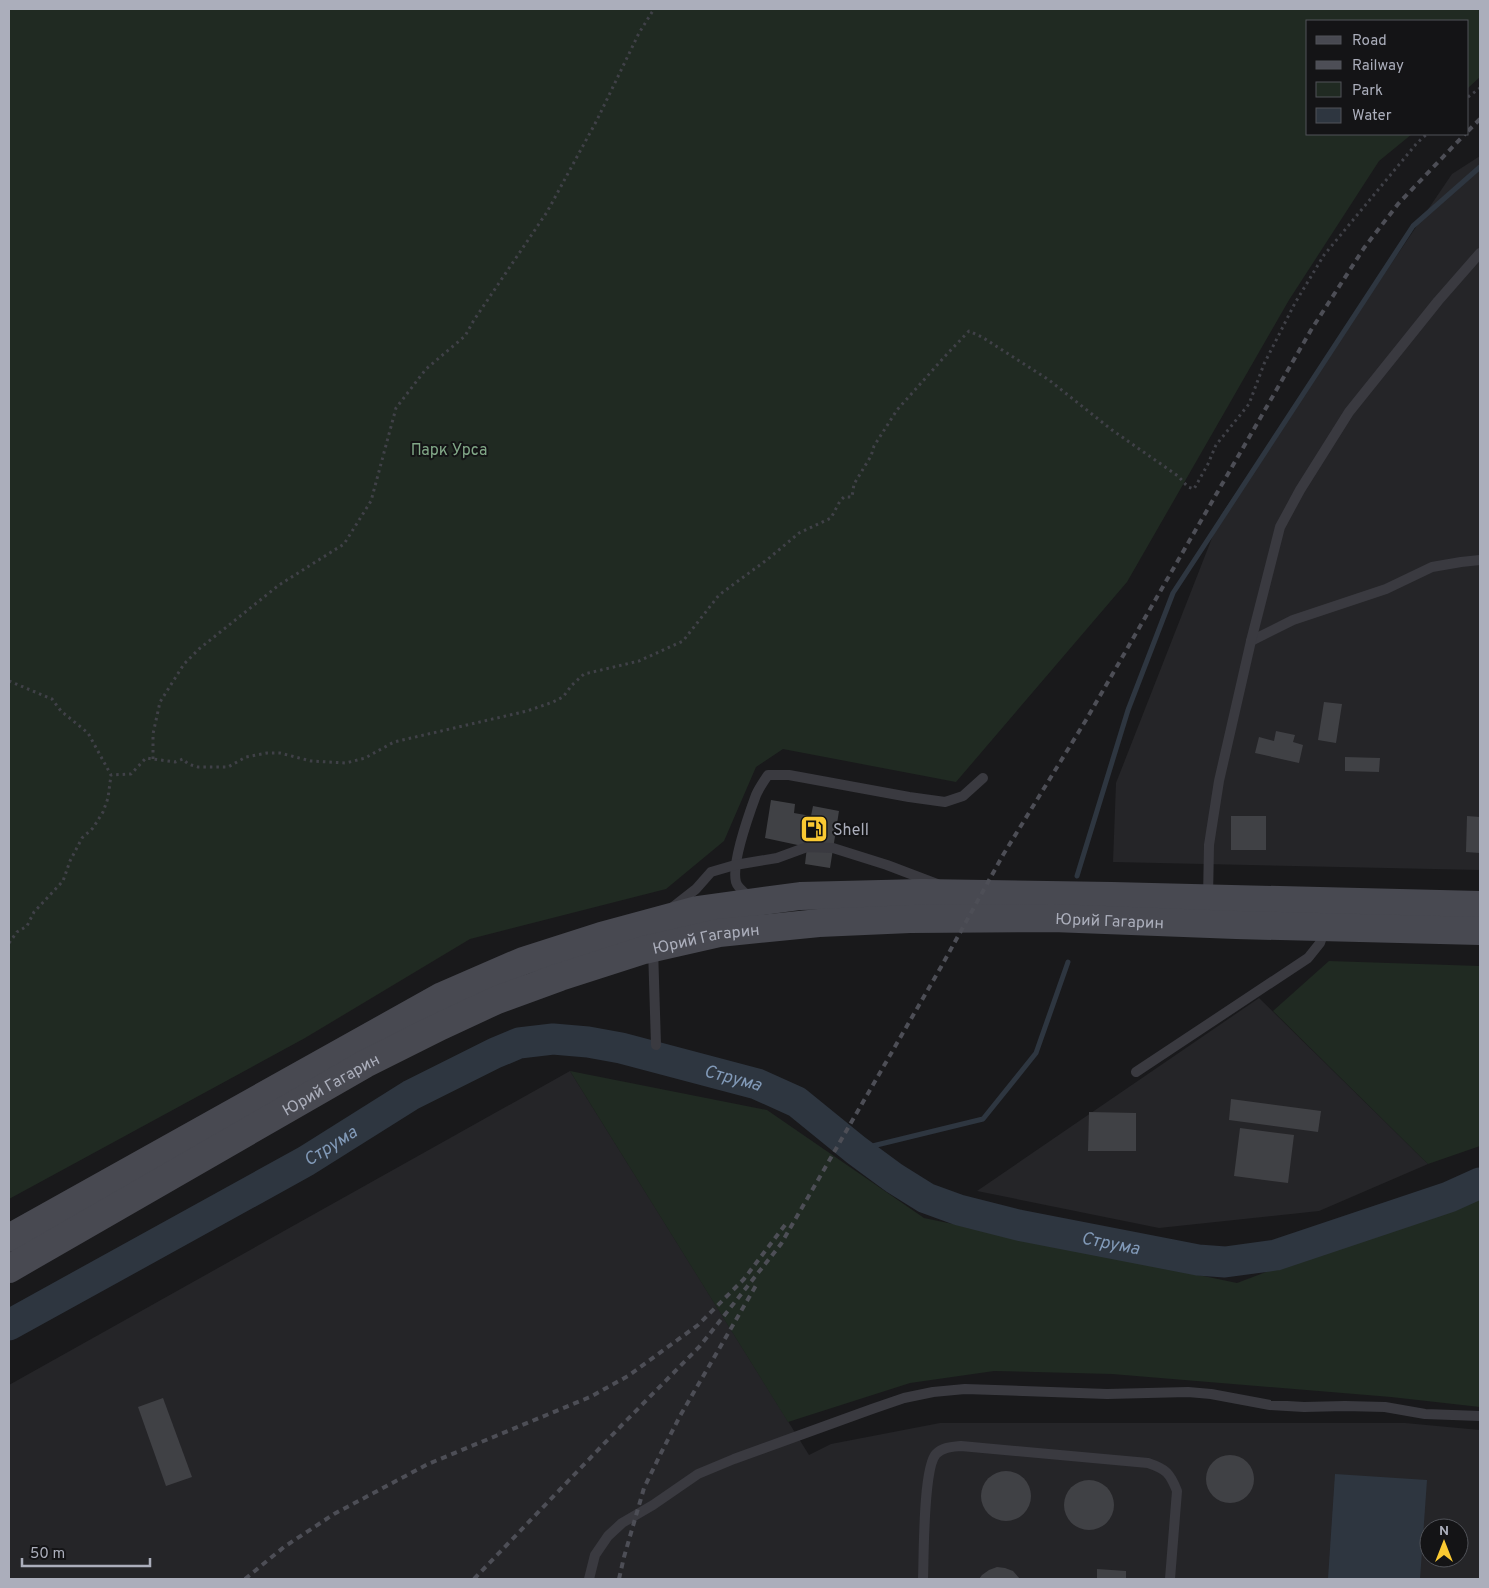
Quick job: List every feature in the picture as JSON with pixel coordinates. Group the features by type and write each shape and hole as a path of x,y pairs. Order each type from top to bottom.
{"street":[{"name":"Юрий Гагарин","path":"9,1238 442,996 523,962 601,936 697,910 800,896 922,893 1480,905"},
{"name":"Юрий Гагарин","path":"9,1269 365,1064 441,1026 496,1000 560,976 653,948 719,933 819,923 910,919 1053,918 1480,931"}],"lane":[{"path":"1208,898 1209,845 1219,781 1251,641 1280,527 1300,490 1349,412 1438,301 1480,253"},
{"path":"1251,641 1293,620 1386,589 1432,567 1480,560"},
{"path":"756,902 736,882 735,865 757,794 768,775 789,775 944,802 963,796 983,778"},
{"path":"656,921 696,889 711,872 735,865 776,858 807,847 833,848 888,865 961,894"},
{"path":"1136,1072 1308,958 1320,943 1325,927"},
{"path":"653,948 656,1045"},
{"path":"588,1579 595,1555 608,1536 622,1523 653,1505 698,1474 872,1409 904,1398 933,1392 965,1389 1107,1394 1188,1392 1211,1394 1270,1405 1385,1407 1425,1414 1480,1416"},
{"path":"923,1579 927,1483 930,1467 935,1455 945,1448 961,1446 1148,1463 1164,1469 1172,1478 1177,1491 1170,1579"}],"path":[{"path":"153,760 153,734 160,702 184,664 199,649 280,585 344,544 371,501 396,408 426,368 465,336 547,212 597,120 639,33 654,9"},
{"path":"1469,97 1480,88"},
{"path":"111,775 130,774 146,758 175,762 183,759 188,764 198,767 228,767 246,757 267,753 280,753 311,761 346,763 365,758 394,742 527,711 553,702 563,697 584,674 639,661 683,641 719,595 768,559 799,533 831,518 840,501 844,498 852,498 854,484 871,456 874,446 897,410 969,330 1049,380 1080,406 1178,476 1188,487 1194,489 1216,445 1249,404 1264,364 1324,255 1417,143 1426,135"},
{"path":"9,681 52,699 61,711 88,733 111,775 108,798 103,812 93,828 82,838 70,861 63,881 34,912 27,926 17,932 9,943"}],"shaded area":[{"path":"1480,156 1480,870 1113,862 1116,783 1221,515 1452,174"},
{"path":"1259,998 1428,1164 1319,1211 1159,1228 977,1191"},
{"path":"570,1071 809,1455 831,1444 940,1423 1405,1423 1480,1430 1480,1579 9,1579 9,1385"}],"green space":[{"name":"Парк Урса","path":"9,9 1480,9 1480,77 1469,87 1469,20 1306,20 1306,135 1411,135 1379,161 1289,300 1127,582 956,782 783,749 756,767 724,841 666,889 470,939 305,1038 9,1199"},
{"path":"1329,961 1480,966 1480,1146 1428,1164 1273,1011"},
{"path":"570,1071 767,1110 924,1218 1237,1283 1480,1191 1480,1407 1391,1397 1112,1374 994,1371 910,1383 788,1422"}],"water":[{"path":"1335,1474 1427,1480 1424,1518 1419,1518 1420,1579 1328,1579"}],"building":[{"path":"1324,702 1342,704 1336,743 1318,740"},
{"path":"1276,731 1295,735 1293,742 1303,745 1299,763 1255,753 1259,737 1274,741"},
{"path":"1345,757 1380,758 1379,772 1345,771"},
{"path":"771,800 795,804 794,813 811,816 813,806 839,811 830,868 805,864 807,847 765,838"},
{"path":"1231,816 1266,816 1266,850 1231,850"},
{"path":"1467,816 1480,817 1480,853 1466,852"},
{"path":"1231,1099 1321,1111 1318,1132 1229,1120"},
{"path":"1089,1112 1136,1113 1136,1151 1088,1151"},
{"path":"1240,1128 1294,1135 1288,1183 1234,1176"},
{"path":"163,1398 192,1477 166,1486 138,1407"},
{"path":"1225,1455 1235,1455 1244,1459 1250,1465 1254,1479 1250,1493 1244,1499 1235,1503 1225,1503 1216,1499 1210,1493 1206,1484 1206,1474 1210,1465 1216,1459"},
{"path":"1006,1471 1020,1475 1027,1482 1031,1496 1027,1510 1020,1517 1006,1521 992,1517 985,1510 981,1496 985,1482 992,1475"},
{"path":"1089,1480 1107,1487 1114,1505 1107,1523 1089,1530 1071,1523 1064,1505 1071,1487"},
{"path":"997,1567 1013,1571 1020,1579 979,1579 989,1570"},
{"path":"1097,1569 1126,1571 1126,1579 1097,1579"}],"waterway":[{"path":"1077,876 1128,710 1173,593 1413,226 1480,167"},
{"path":"856,1150 983,1119 1036,1053 1068,962"},
{"name":"Струма","path":"9,1325 306,1161 411,1095 519,1043 553,1039 588,1042 621,1048 757,1084 797,1102 856,1150 894,1178 926,1198 959,1210 1018,1225 1198,1260 1225,1262 1276,1255 1449,1197 1480,1183"}],"railway":[{"path":"1469,130 1480,119"},
{"path":"474,1579 700,1346 781,1244 941,967 1003,855 1086,720 1311,330 1364,248 1398,204 1464,135"},
{"path":"245,1579 284,1547 334,1514 428,1464 590,1397 628,1376 698,1325 744,1279 785,1225"},
{"path":"619,1579 644,1488 680,1416 758,1282"}],"place":[{"name":"Shell","path":"814,829"}]}
